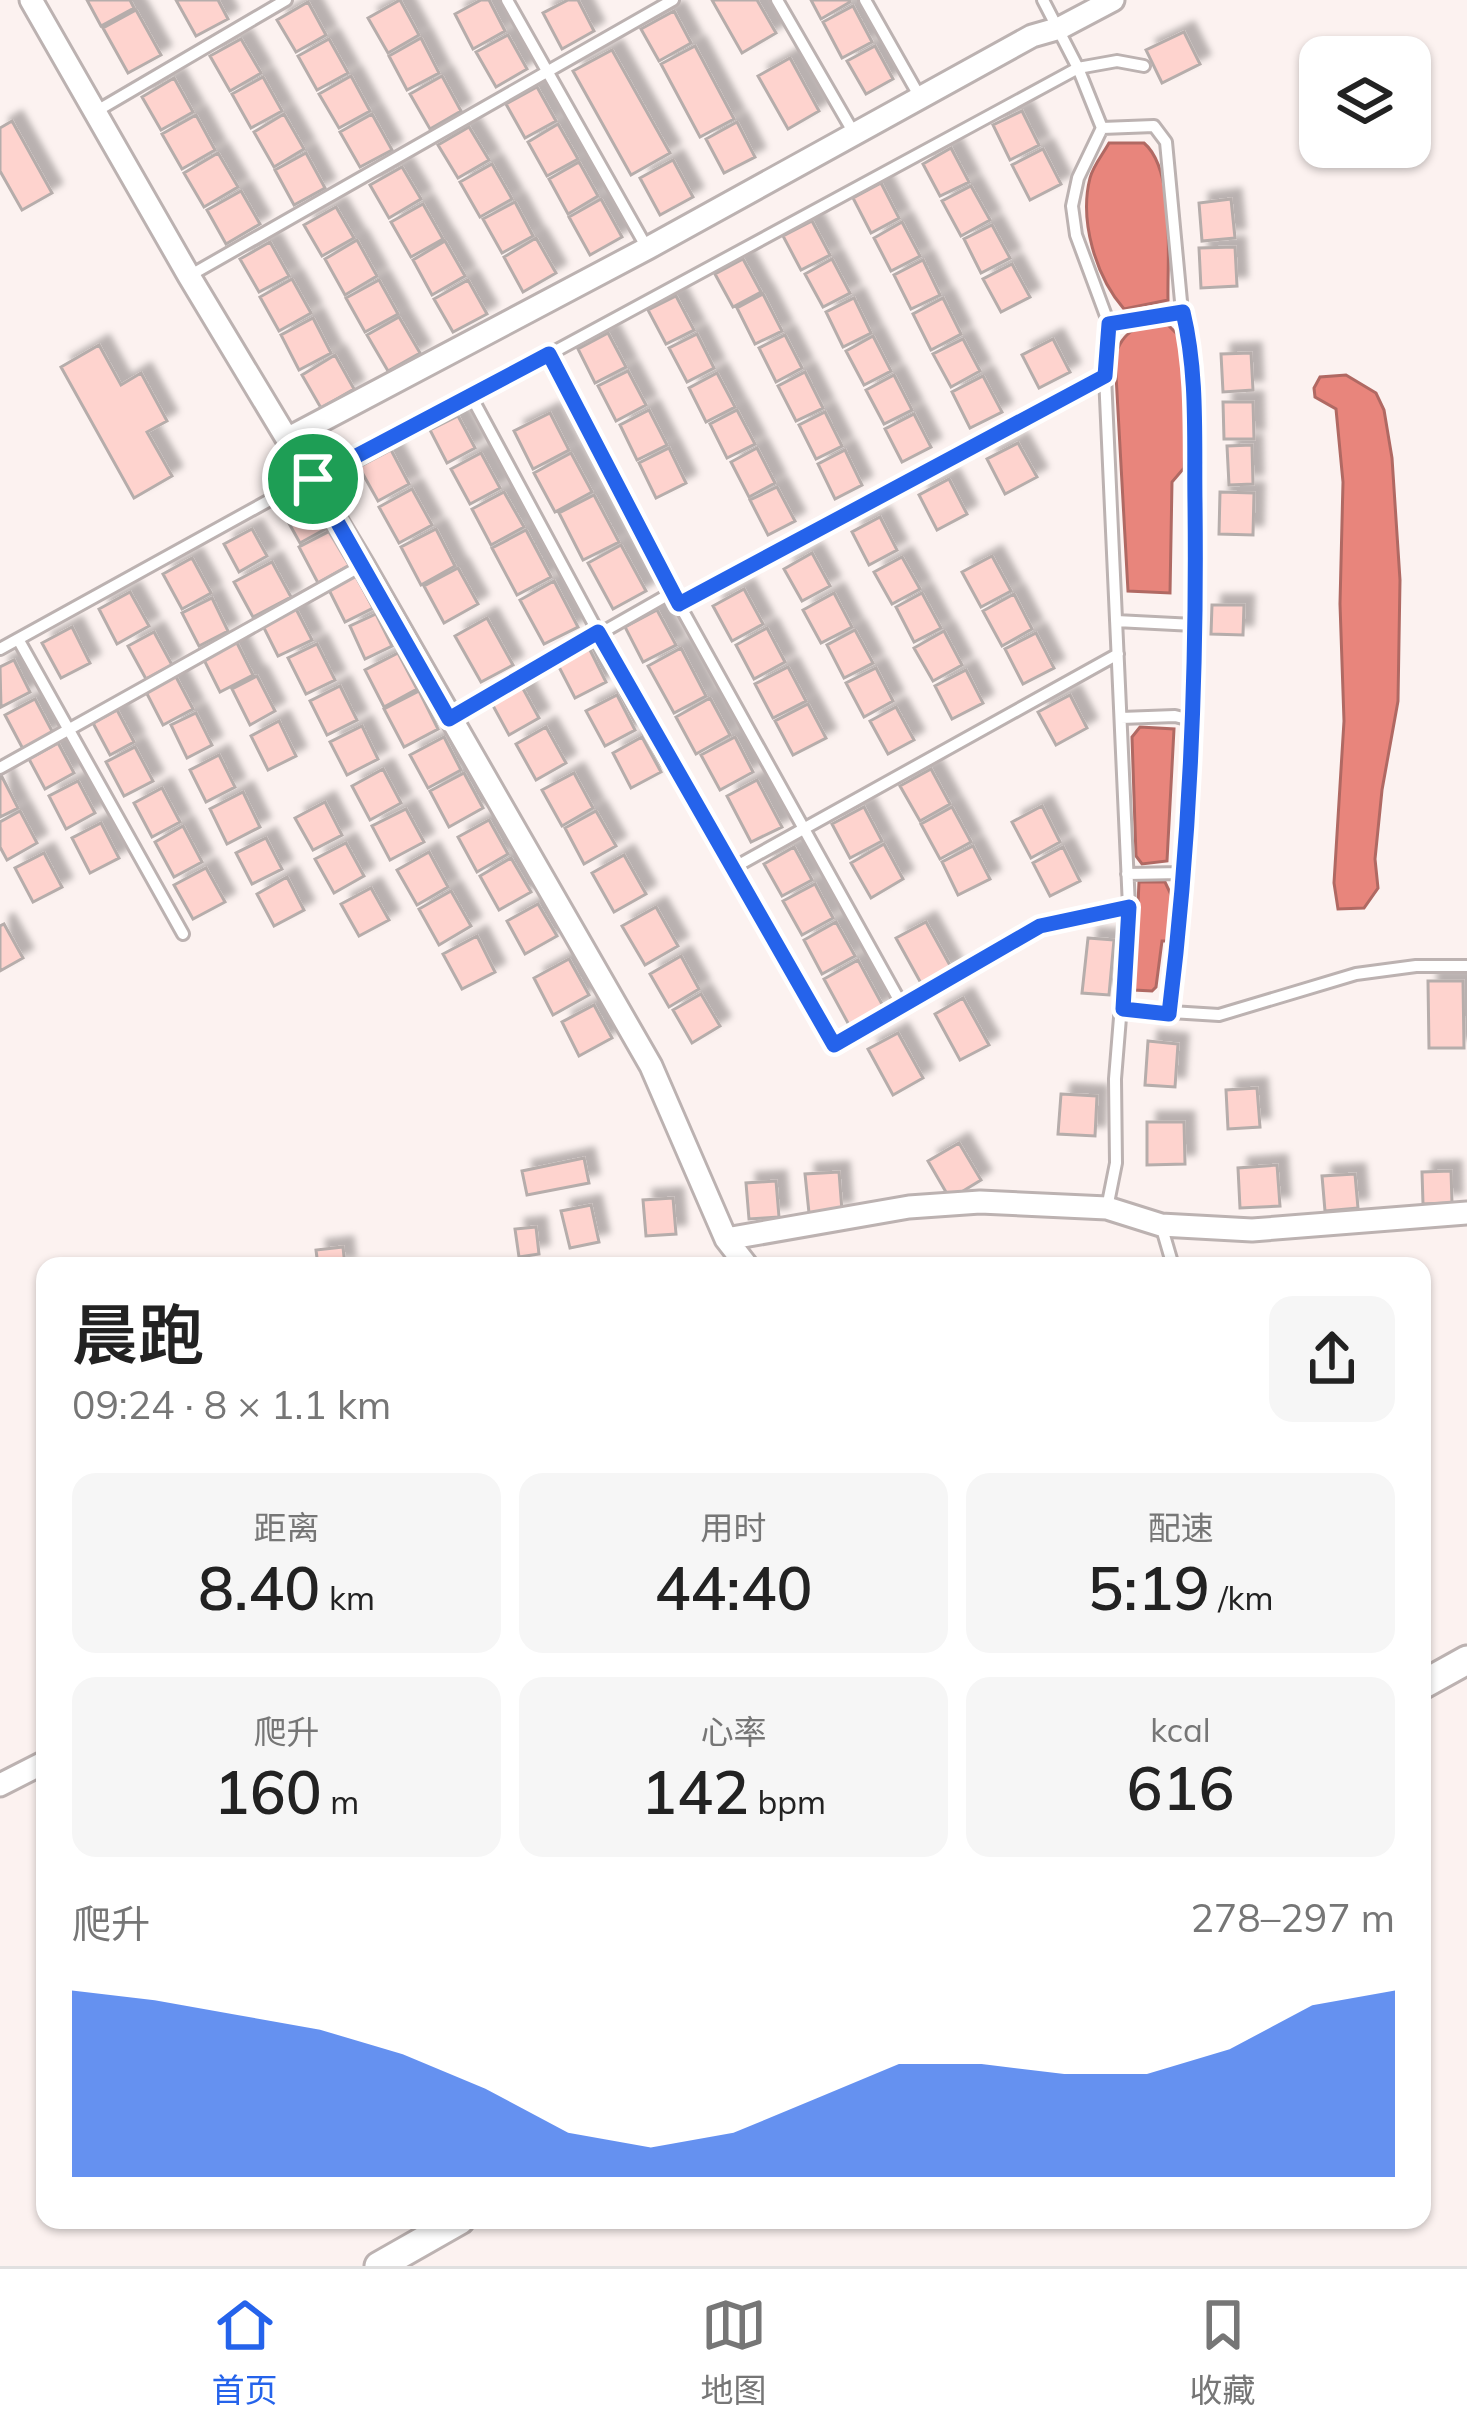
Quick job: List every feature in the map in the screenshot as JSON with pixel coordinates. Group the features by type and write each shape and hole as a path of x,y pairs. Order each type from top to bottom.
{"street":[{"path":"31,0 651,1066 726,1239 740,1257"},
{"path":"287,439 1032,37 1113,0"},
{"path":"726,1239 909,1207 980,1202 1107,1208 1161,1225 1252,1230 1467,1213"},
{"path":"1431,1680 1467,1660"},
{"path":"0,1785 36,1767"},
{"path":"380,2266 444,2229"}],"lane":[{"path":"94,112 286,0"},
{"path":"507,0 648,248"},
{"path":"189,276 673,0"},
{"path":"777,0 855,135"},
{"path":"865,0 921,99"},
{"path":"1042,0 1060,28 1102,128 1078,178 1072,206 1076,235 1109,324 1105,376 1129,907 1115,1079 1116,1162 1107,1208"},
{"path":"0,649 1078,68 1117,61 1144,66"},
{"path":"1102,128 1154,126 1166,142 1183,312 1193,355 1191,720 1181,916 1169,1014"},
{"path":"1109,324 1183,312"},
{"path":"549,354 676,598 903,1006"},
{"path":"449,719 598,632 676,598 1105,376"},
{"path":"471,396 598,632 834,1045 1040,926 1129,907"},
{"path":"0,768 363,565"},
{"path":"1116,621 1194,625"},
{"path":"18,639 183,934"},
{"path":"735,867 1118,654"},
{"path":"1120,718 1191,720"},
{"path":"1127,874 1181,873"},
{"path":"1123,1009 1220,1015 1356,974 1416,966 1467,966"},
{"path":"1161,1225 1170,1257"}],"shaded area":[{"path":"1109,143 1144,143 1161,173 1168,217 1168,300 1124,309 1098,265 1087,195 1091,174"},
{"path":"1166,323 1179,336 1188,378 1184,468 1172,482 1170,593 1128,591 1115,357 1133,330"},
{"path":"1346,375 1376,393 1384,410 1400,580 1398,701 1382,790 1375,859 1378,888 1364,908 1338,909 1334,883 1344,721 1343,482 1336,409 1315,397 1314,388 1320,377"},
{"path":"1140,727 1174,729 1167,861 1142,864 1136,856 1132,737"},
{"path":"1139,882 1165,882 1174,901 1169,941 1162,941 1152,991 1134,990"}],"building":[{"path":"87,0 130,0 134,8 101,26"},
{"path":"176,0 218,0 228,19 196,36"},
{"path":"400,0 419,35 388,53 368,18"},
{"path":"489,0 505,31 473,49 455,14"},
{"path":"578,0 594,31 562,49 543,13"},
{"path":"712,0 757,0 776,33 742,53"},
{"path":"811,0 849,0 850,2 821,19"},
{"path":"308,2 326,35 296,52 277,20"},
{"path":"853,6 872,42 842,58 823,22"},
{"path":"136,10 161,55 128,73 103,28"},
{"path":"674,11 691,43 659,61 641,29"},
{"path":"1184,32 1200,64 1162,83 1146,50"},
{"path":"508,35 527,69 496,87 476,52"},
{"path":"421,38 439,73 407,90 389,56"},
{"path":"241,39 261,73 230,91 210,56"},
{"path":"329,39 348,73 317,90 298,56"},
{"path":"695,46 734,119 700,137 661,64"},
{"path":"875,46 893,79 866,94 847,61"},
{"path":"612,50 670,153 631,175 573,71"},
{"path":"790,58 819,111 788,129 758,76"},
{"path":"351,76 370,111 339,128 319,94"},
{"path":"442,76 461,111 430,129 410,94"},
{"path":"263,77 282,111 251,128 232,94"},
{"path":"174,78 193,112 161,130 142,97"},
{"path":"537,87 556,121 525,138 506,104"},
{"path":"1022,111 1039,145 1010,160 993,125"},
{"path":"284,114 304,149 274,167 254,132"},
{"path":"372,114 392,150 360,167 340,132"},
{"path":"196,115 215,150 182,169 162,134"},
{"path":"12,121 52,193 22,210 0,171 0,128"},
{"path":"737,122 755,157 724,173 706,139"},
{"path":"558,124 578,159 547,176 528,142"},
{"path":"469,127 489,160 458,178 438,145"},
{"path":"951,148 969,182 940,196 923,164"},
{"path":"1043,149 1061,184 1030,200 1012,165"},
{"path":"218,153 238,187 204,207 184,173"},
{"path":"306,153 325,188 294,205 275,170"},
{"path":"673,160 693,197 660,215 640,178"},
{"path":"579,162 598,196 568,214 549,179"},
{"path":"492,164 512,199 480,217 460,182"},
{"path":"402,167 421,199 389,218 370,185"},
{"path":"881,183 899,218 871,233 853,198"},
{"path":"971,186 990,220 961,236 942,201"},
{"path":"241,191 260,224 226,244 207,210"},
{"path":"601,199 622,237 590,255 569,217"},
{"path":"1231,199 1235,238 1202,241 1199,203"},
{"path":"515,202 533,236 502,253 483,219"},
{"path":"423,204 443,239 411,257 391,222"},
{"path":"336,207 354,238 322,256 304,225"},
{"path":"812,221 830,255 801,270 783,236"},
{"path":"902,222 920,256 891,271 874,238"},
{"path":"992,225 1010,258 981,273 964,239"},
{"path":"536,238 556,273 523,292 504,257"},
{"path":"357,240 377,276 345,295 325,259"},
{"path":"445,241 465,276 432,295 413,260"},
{"path":"270,242 289,276 259,292 240,259"},
{"path":"1235,247 1237,286 1201,288 1199,248"},
{"path":"743,259 761,292 733,307 715,274"},
{"path":"832,259 850,293 823,307 805,274"},
{"path":"923,260 940,295 911,309 894,275"},
{"path":"1012,264 1030,297 1001,312 983,279"},
{"path":"292,279 311,313 279,331 260,297"},
{"path":"379,280 398,314 365,332 346,298"},
{"path":"468,280 487,314 453,332 434,299"},
{"path":"763,294 782,331 755,344 737,308"},
{"path":"676,296 694,330 666,344 648,310"},
{"path":"854,298 871,333 843,347 826,312"},
{"path":"943,298 961,334 931,350 913,314"},
{"path":"399,317 420,353 388,371 367,335"},
{"path":"313,318 331,353 299,370 281,335"},
{"path":"608,333 626,367 595,383 578,349"},
{"path":"697,334 714,368 687,382 669,348"},
{"path":"785,335 802,368 776,382 759,348"},
{"path":"873,336 891,371 864,385 846,351"},
{"path":"963,339 980,371 951,387 933,354"},
{"path":"1053,339 1070,372 1039,388 1022,355"},
{"path":"99,345 121,385 141,373 167,421 147,432 172,476 134,498 61,367"},
{"path":"1251,353 1253,390 1223,392 1221,354"},
{"path":"335,355 354,389 321,408 302,375"},
{"path":"628,371 646,405 616,421 598,386"},
{"path":"805,372 823,408 796,421 778,386"},
{"path":"717,373 735,407 706,422 689,388"},
{"path":"894,375 912,410 884,424 866,390"},
{"path":"983,376 1002,412 970,428 952,392"},
{"path":"1223,402 1253,402 1254,439 1224,439"},
{"path":"649,410 667,445 637,460 620,425"},
{"path":"737,410 755,444 727,458 710,424"},
{"path":"825,412 842,446 816,459 799,425"},
{"path":"550,413 569,450 533,469 514,431"},
{"path":"914,414 931,447 902,462 885,429"},
{"path":"458,416 475,448 447,463 430,430"},
{"path":"1018,443 1037,477 1005,494 987,459"},
{"path":"1252,445 1253,484 1229,485 1227,446"},
{"path":"669,448 686,483 656,498 639,463"},
{"path":"757,448 775,483 749,497 731,462"},
{"path":"391,450 409,484 378,501 359,467"},
{"path":"845,450 862,485 835,499 818,464"},
{"path":"481,453 500,488 470,504 451,469"},
{"path":"571,453 592,492 555,512 534,473"},
{"path":"949,479 967,514 937,530 919,495"},
{"path":"777,487 795,521 768,535 750,500"},
{"path":"412,489 432,525 399,543 379,507"},
{"path":"310,492 329,527 300,543 281,509"},
{"path":"504,492 524,527 491,545 472,509"},
{"path":"1220,492 1254,493 1253,535 1219,534"},
{"path":"594,495 619,542 583,560 559,513"},
{"path":"880,517 897,550 869,565 852,532"},
{"path":"252,529 267,556 239,572 224,544"},
{"path":"436,529 455,566 421,585 401,547"},
{"path":"332,530 350,565 318,583 299,547"},
{"path":"526,530 551,577 517,595 492,548"},
{"path":"621,545 646,591 613,609 588,563"},
{"path":"812,553 830,586 802,601 784,569"},
{"path":"992,556 1011,591 981,607 962,572"},
{"path":"902,557 920,589 892,604 874,572"},
{"path":"192,558 211,593 182,609 163,574"},
{"path":"272,562 291,597 253,617 234,582"},
{"path":"458,568 478,604 444,623 424,586"},
{"path":"355,574 373,608 345,622 328,588"},
{"path":"554,581 578,627 544,644 520,600"},
{"path":"744,589 763,624 732,641 713,606"},
{"path":"130,592 149,626 117,644 99,609"},
{"path":"834,593 852,627 821,643 803,610"},
{"path":"922,593 941,628 914,642 896,607"},
{"path":"1014,594 1032,629 1002,646 983,611"},
{"path":"212,598 228,631 199,646 182,613"},
{"path":"1212,605 1244,605 1243,635 1211,634"},
{"path":"295,607 312,640 278,656 262,624"},
{"path":"657,610 676,645 643,662 625,627"},
{"path":"376,614 392,646 365,659 350,626"},
{"path":"487,618 513,665 481,682 455,636"},
{"path":"72,627 90,663 61,678 42,643"},
{"path":"767,628 785,662 754,679 736,645"},
{"path":"855,630 873,663 844,678 827,645"},
{"path":"944,631 962,665 933,681 914,648"},
{"path":"154,632 172,665 146,679 128,646"},
{"path":"1036,633 1054,668 1023,684 1005,649"},
{"path":"235,639 253,675 220,692 202,656"},
{"path":"317,644 335,680 306,694 288,658"},
{"path":"589,648 606,682 575,698 558,665"},
{"path":"681,648 706,696 674,713 648,666"},
{"path":"398,653 417,689 384,707 365,670"},
{"path":"14,660 30,692 1,707 0,667"},
{"path":"788,667 806,701 773,718 755,684"},
{"path":"876,668 893,701 864,717 846,683"},
{"path":"966,670 983,703 952,719 935,686"},
{"path":"175,675 193,709 163,725 145,690"},
{"path":"257,676 275,711 250,725 232,689"},
{"path":"521,685 539,718 509,735 491,702"},
{"path":"340,686 357,720 327,735 310,701"},
{"path":"419,691 438,729 404,747 384,709"},
{"path":"617,695 635,730 605,746 586,711"},
{"path":"1070,695 1087,728 1056,745 1038,712"},
{"path":"710,698 730,735 696,754 676,717"},
{"path":"35,699 53,733 23,749 5,715"},
{"path":"808,704 826,738 793,755 775,721"},
{"path":"896,707 914,740 888,754 870,721"},
{"path":"117,710 134,742 110,755 93,723"},
{"path":"196,713 212,745 187,758 171,725"},
{"path":"279,721 296,756 268,770 251,736"},
{"path":"362,726 378,759 347,775 330,742"},
{"path":"546,727 566,763 536,780 516,744"},
{"path":"444,737 461,770 428,788 410,755"},
{"path":"642,737 661,772 631,788 613,753"},
{"path":"735,737 753,772 720,790 701,755"},
{"path":"58,743 74,773 45,789 29,759"},
{"path":"135,747 153,781 124,796 106,762"},
{"path":"219,755 235,787 206,802 190,770"},
{"path":"383,769 401,803 370,820 352,786"},
{"path":"931,769 950,804 920,821 900,786"},
{"path":"464,773 483,808 449,827 430,791"},
{"path":"574,773 593,808 562,826 542,790"},
{"path":"0,776 18,808 0,817"},
{"path":"757,780 782,827 751,842 727,796"},
{"path":"78,781 95,813 66,829 49,796"},
{"path":"162,788 180,822 152,837 134,803"},
{"path":"243,792 260,827 227,844 210,809"},
{"path":"325,802 342,835 313,850 295,818"},
{"path":"1042,806 1060,842 1031,858 1012,822"},
{"path":"864,807 882,841 850,858 832,824"},
{"path":"952,807 971,842 940,859 921,824"},
{"path":"406,809 424,842 390,860 372,826"},
{"path":"20,811 37,843 7,860 0,847 0,822"},
{"path":"596,811 616,846 584,864 565,828"},
{"path":"489,820 508,854 477,872 458,837"},
{"path":"101,823 119,858 90,873 72,838"},
{"path":"183,826 202,862 174,877 155,842"},
{"path":"266,838 282,869 252,884 236,853"},
{"path":"346,843 364,876 334,893 315,859"},
{"path":"884,844 903,879 871,898 851,863"},
{"path":"973,846 990,879 958,895 942,862"},
{"path":"794,847 812,880 782,896 764,864"},
{"path":"1063,847 1080,881 1050,896 1033,863"},
{"path":"429,852 448,887 417,905 397,870"},
{"path":"44,853 62,887 33,902 15,868"},
{"path":"624,855 646,894 614,912 592,873"},
{"path":"511,858 531,892 499,910 480,876"},
{"path":"206,868 225,902 193,919 174,885"},
{"path":"287,877 304,910 274,926 257,894"},
{"path":"815,884 833,918 802,935 783,901"},
{"path":"371,888 389,920 359,936 341,904"},
{"path":"451,891 471,926 439,945 419,909"},
{"path":"538,904 557,936 525,954 507,921"},
{"path":"656,907 678,946 645,965 622,926"},
{"path":"836,922 855,956 822,974 804,940"},
{"path":"926,922 952,969 922,985 896,938"},
{"path":"4,924 23,958 0,971 0,926"},
{"path":"477,936 495,972 462,989 443,954"},
{"path":"1088,938 1114,940 1109,995 1082,993"},
{"path":"681,956 699,989 669,1007 650,974"},
{"path":"569,959 589,995 553,1015 534,978"},
{"path":"858,960 883,1006 849,1025 824,979"},
{"path":"1428,981 1463,981 1464,1048 1429,1048"},
{"path":"701,994 720,1026 692,1043 673,1010"},
{"path":"963,998 989,1045 960,1060 935,1014"},
{"path":"594,1005 612,1038 579,1056 562,1022"},
{"path":"898,1033 923,1078 893,1095 868,1049"},
{"path":"1148,1041 1178,1044 1175,1087 1145,1085"},
{"path":"1257,1088 1260,1127 1228,1129 1226,1090"},
{"path":"1061,1094 1097,1096 1095,1136 1058,1134"},
{"path":"1147,1122 1184,1122 1185,1164 1147,1165"},
{"path":"959,1143 981,1180 950,1199 928,1161"},
{"path":"584,1158 589,1183 527,1195 522,1171"},
{"path":"1277,1165 1280,1206 1240,1208 1238,1168"},
{"path":"1451,1171 1452,1203 1423,1204 1422,1172"},
{"path":"839,1172 842,1211 809,1213 805,1174"},
{"path":"1355,1174 1358,1208 1325,1211 1322,1176"},
{"path":"776,1181 779,1217 749,1219 746,1183"},
{"path":"673,1198 676,1234 646,1236 643,1200"},
{"path":"591,1205 599,1242 570,1248 561,1211"},
{"path":"536,1227 539,1254 519,1257 515,1229"},
{"path":"343,1247 344,1257 317,1257 316,1250"}],"route":[{"path":"1183,312 1193,355 1195,556 1181,916 1169,1014 1123,1009 1129,907 1040,926 834,1045 598,632 449,719 313,479 549,354 679,604 1105,376 1109,324 1183,312"}]}
